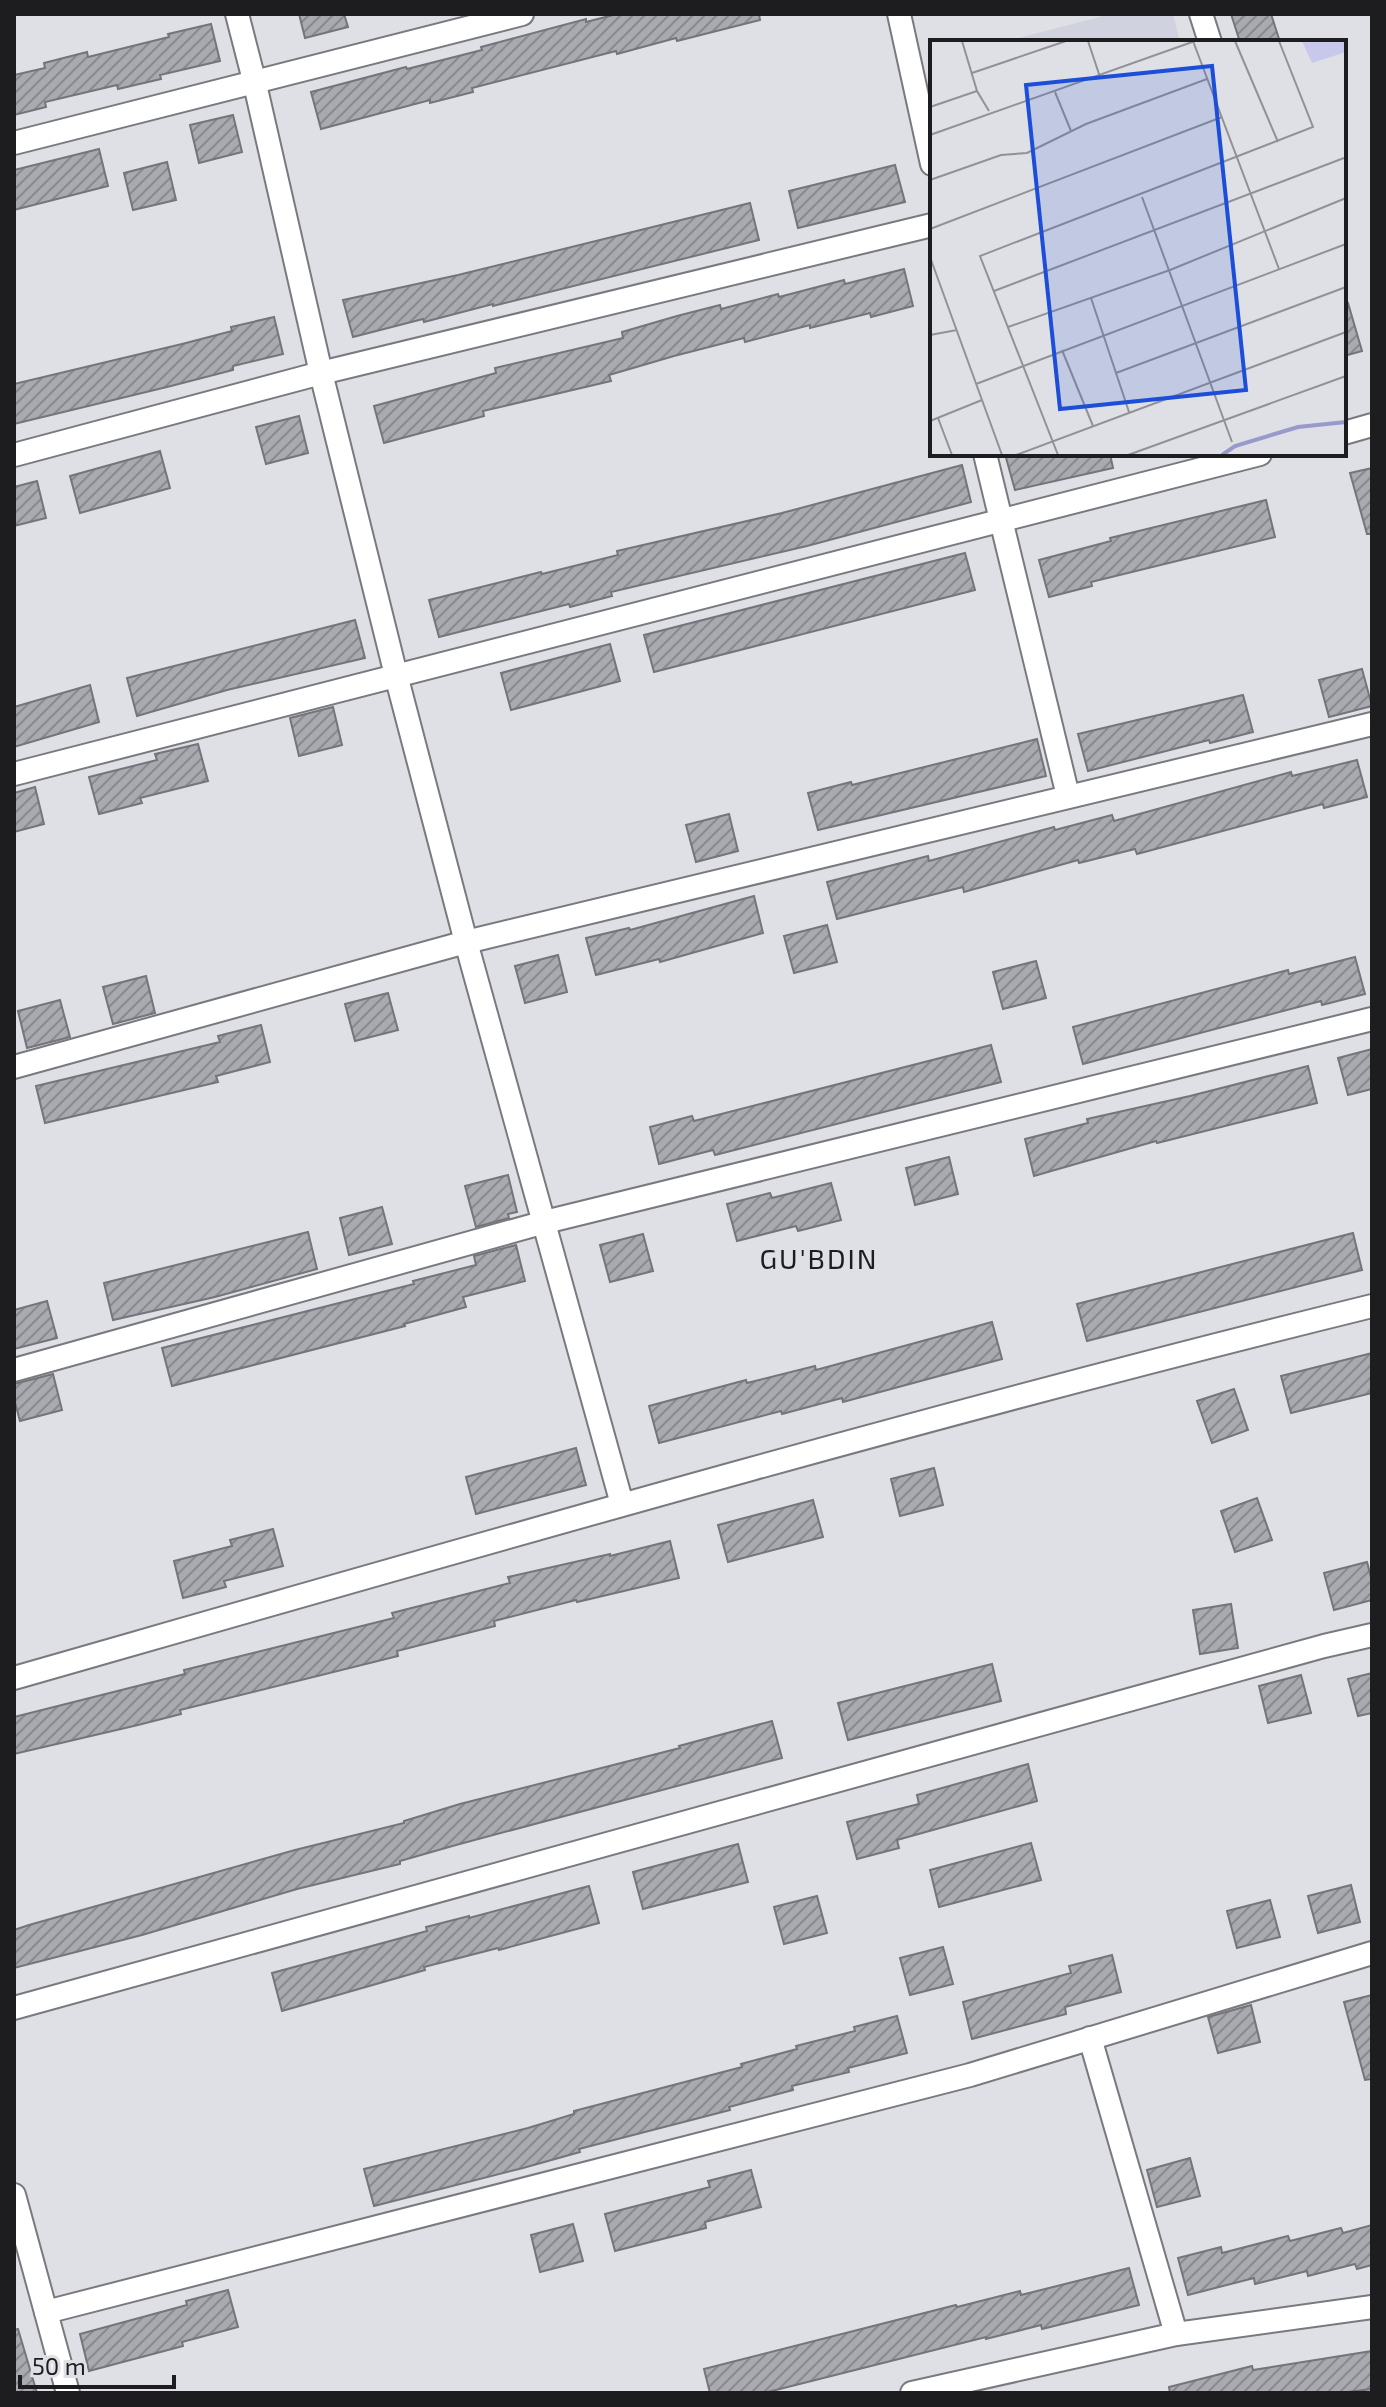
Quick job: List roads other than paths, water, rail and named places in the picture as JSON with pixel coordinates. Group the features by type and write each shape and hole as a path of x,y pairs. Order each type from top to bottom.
{"street":[{"path":"237,14 396,675 466,942 622,1504"},
{"path":"14,143 522,14"},
{"path":"899,14 930,155"},
{"path":"1201,14 1209,40"},
{"path":"14,455 321,373 930,225"},
{"path":"1346,432 1372,425"},
{"path":"985,456 1068,796"},
{"path":"14,774 1252,456"},
{"path":"14,1067 466,942 1372,724"},
{"path":"14,1370 545,1222 1372,1019"},
{"path":"14,1678 622,1504 1214,1345 1372,1306"},
{"path":"14,2008 1372,1635"},
{"path":"46,2312 970,2075 1372,1953"},
{"path":"1090,2038 1176,2334"},
{"path":"14,2195 68,2393"},
{"path":"912,2393 1176,2334 1372,2307"}],"district":[{"name":"GU'BDIN","path":"819,1259"}]}
